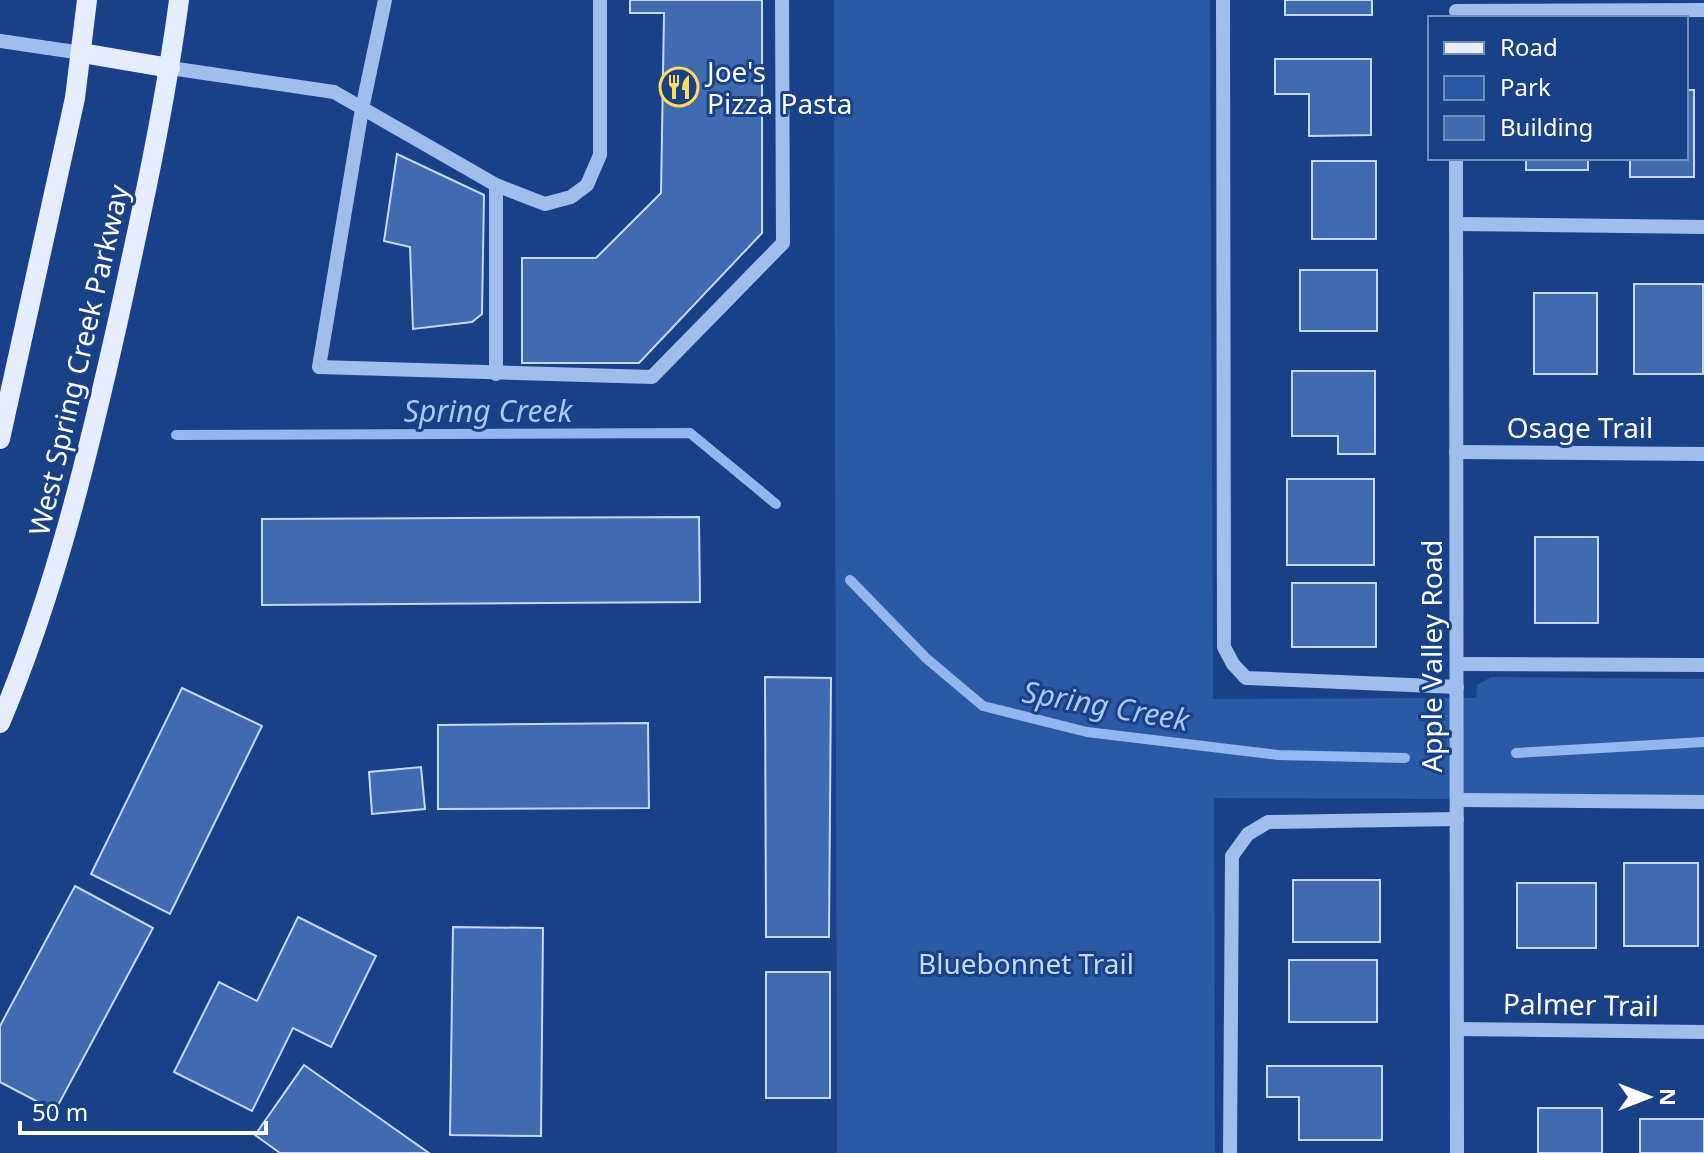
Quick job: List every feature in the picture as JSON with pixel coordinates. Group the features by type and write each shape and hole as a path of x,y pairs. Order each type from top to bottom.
{"main road":[{"name":"West Spring Creek Parkway","path":"0,439 36,288 82,53 87,0"},
{"name":"West Spring Creek Parkway","path":"0,723 62,556 106,371 170,68 179,0"},
{"path":"82,53 170,68"}],"street":[{"path":"385,0 362,109 319,367 652,377 783,243 782,0"},
{"path":"170,68 334,92 496,185 545,204 571,197 587,185 600,155 600,0"},
{"path":"1223,0 1224,647 1233,664 1246,678 1457,687"},
{"path":"1456,10 1704,10"},
{"path":"0,41 82,53"},
{"name":"Apple Valley Road","path":"1456,160 1457,1153"},
{"path":"496,185 496,374"},
{"path":"1456,224 1704,227"},
{"name":"Osage Trail","path":"1456,452 1704,454"},
{"path":"1457,664 1704,665"},
{"path":"1457,800 1704,802"},
{"path":"1230,1153 1232,856 1248,834 1268,822 1457,819"},
{"name":"Palmer Trail","path":"1457,1029 1704,1032"}],"green space":[{"name":"Bluebonnet Trail","path":"834,0 1210,0 1213,699 1476,698 1477,685 1491,677 1704,679 1704,800 1214,798 1215,1153 837,1153"}],"building":[{"path":"630,0 762,0 762,233 639,363 522,363 522,258 596,258 661,193 664,13 630,13"},
{"path":"1285,0 1372,0 1372,15 1285,15"},
{"path":"1275,59 1371,59 1371,135 1309,136 1309,94 1275,94"},
{"path":"1688,90 1694,90 1694,177 1630,177 1630,160 1688,160"},
{"path":"397,154 484,195 482,314 472,322 413,329 410,247 384,241"},
{"path":"1526,160 1588,160 1588,170 1526,170"},
{"path":"1312,161 1376,161 1376,239 1312,239"},
{"path":"1300,270 1377,270 1377,331 1300,331"},
{"path":"1634,284 1703,284 1703,374 1634,374"},
{"path":"1534,293 1597,293 1597,374 1534,374"},
{"path":"1292,371 1375,371 1375,454 1338,454 1338,436 1292,436"},
{"path":"1287,479 1374,479 1374,565 1287,565"},
{"path":"699,517 700,602 262,605 262,519"},
{"path":"1535,537 1598,537 1598,623 1535,623"},
{"path":"1292,583 1376,583 1376,647 1292,647"},
{"path":"765,677 831,678 829,937 766,937"},
{"path":"182,688 262,726 170,914 91,874"},
{"path":"648,723 649,808 438,809 438,725"},
{"path":"421,767 425,809 372,814 369,772"},
{"path":"1624,863 1698,863 1698,946 1624,946"},
{"path":"1293,880 1380,880 1380,942 1293,942"},
{"path":"1517,883 1596,883 1596,948 1517,948"},
{"path":"75,886 153,928 55,1111 0,1082 0,1026"},
{"path":"298,917 376,956 331,1047 293,1028 252,1111 174,1072 219,982 257,1001"},
{"path":"453,927 543,928 541,1136 450,1135"},
{"path":"1289,960 1377,960 1377,1022 1289,1022"},
{"path":"766,972 830,972 830,1098 766,1098"},
{"path":"304,1065 429,1153 280,1153 255,1135"},
{"path":"1267,1066 1382,1066 1382,1140 1299,1140 1299,1097 1267,1097"},
{"path":"1538,1108 1602,1108 1602,1153 1538,1153"},
{"path":"1640,1119 1704,1119 1704,1153 1640,1153"}],"waterway":[{"name":"Spring Creek","path":"176,435 690,433 776,504"},
{"name":"Spring Creek","path":"850,580 926,658 983,706 1087,732 1278,755 1405,758"},
{"name":"Spring Creek","path":"1516,753 1704,742"}],"place":[{"name":"Joe's Pizza Pasta","path":"679,87"}]}
